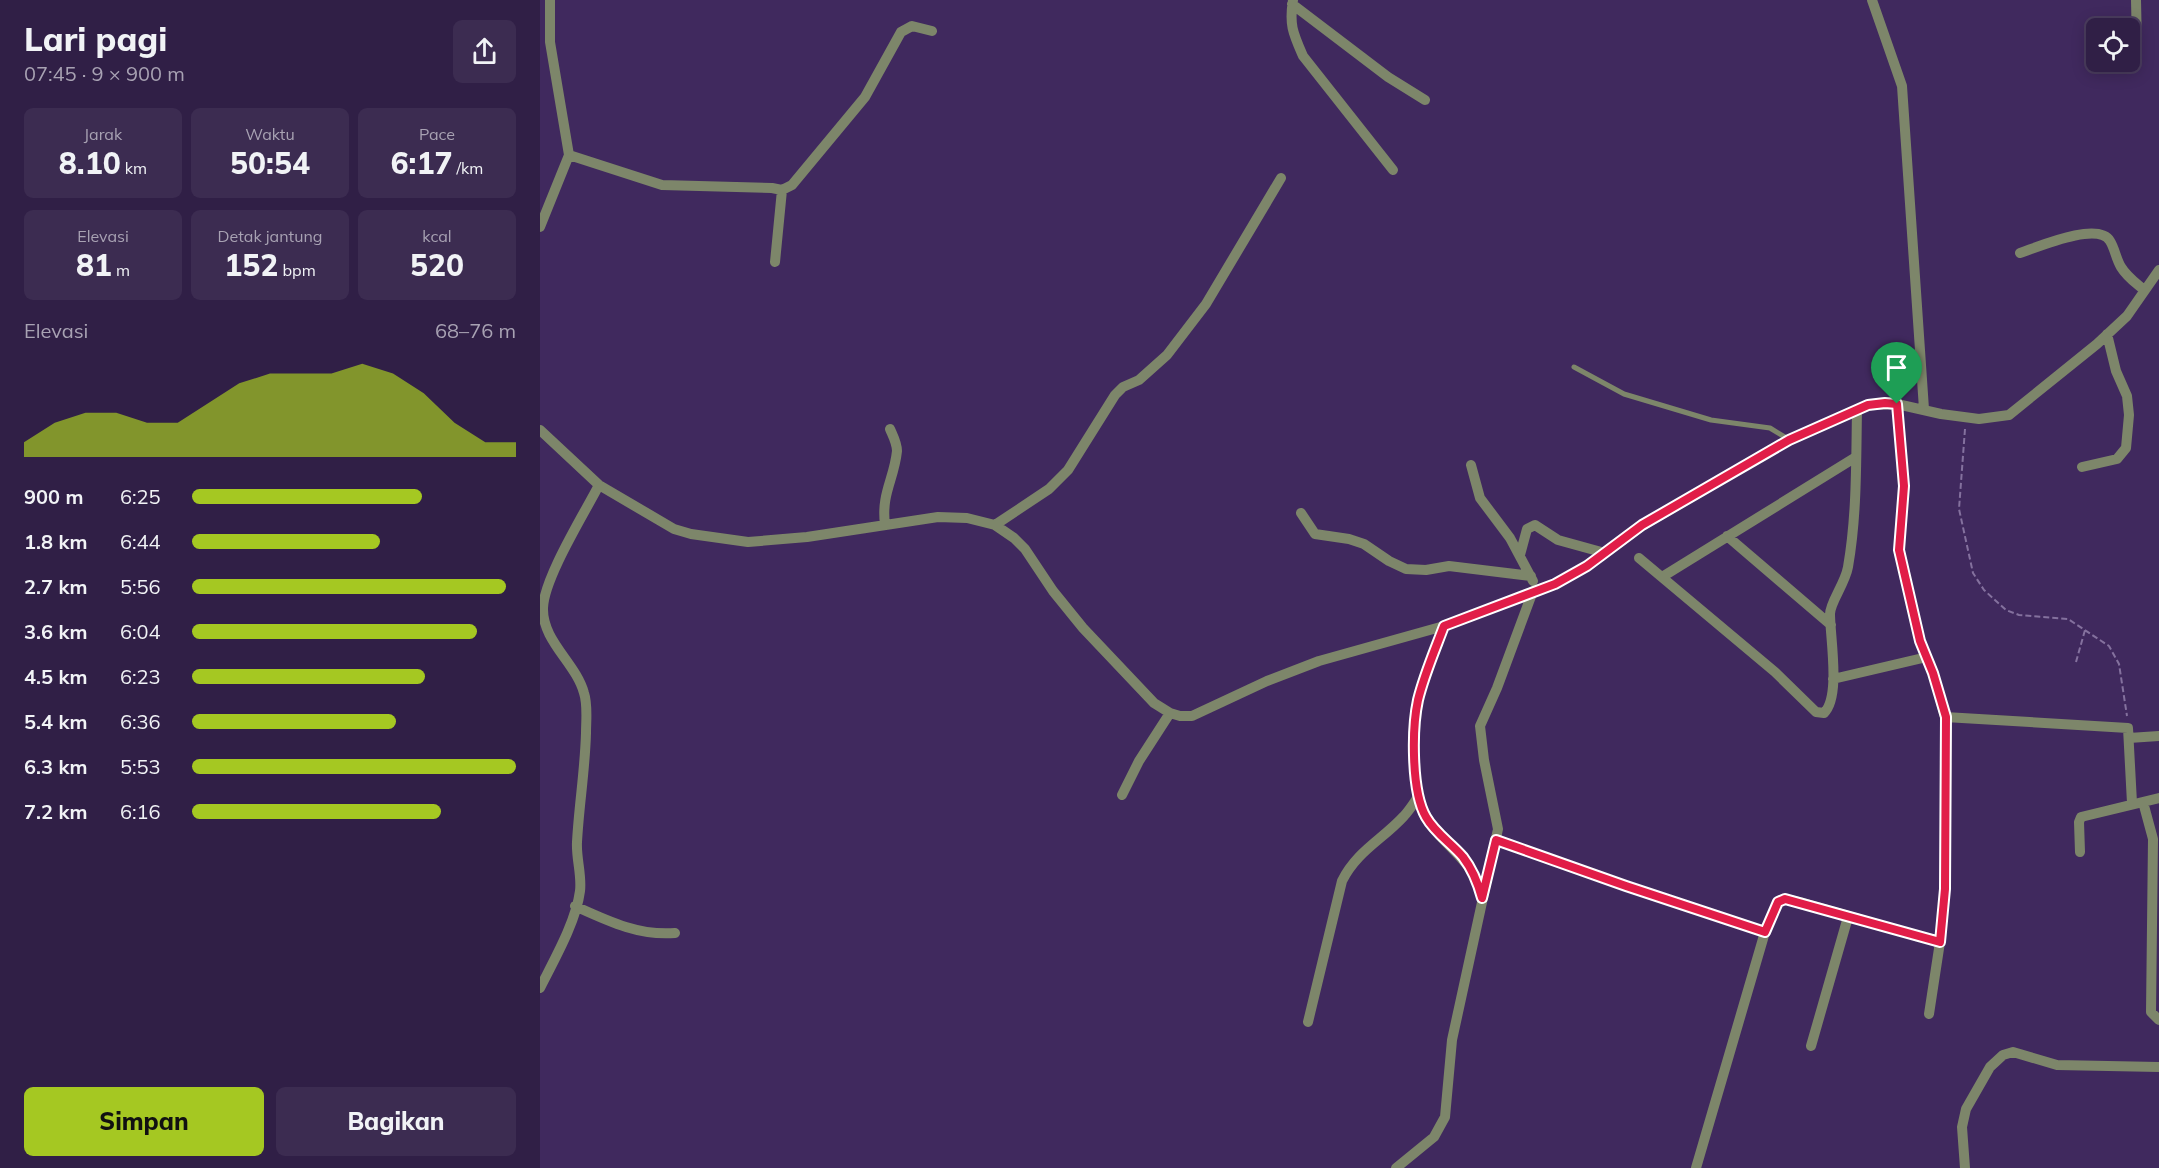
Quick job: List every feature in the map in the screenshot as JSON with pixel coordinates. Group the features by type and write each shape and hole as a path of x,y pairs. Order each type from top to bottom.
{"street":[{"path":"540,227 569,155 550,42 550,0"},
{"path":"1872,0 1902,86 1924,410"},
{"path":"2136,0 2136,18"},
{"path":"1393,170 1303,56 1290,16 1293,2 1388,77 1425,100"},
{"path":"569,155 662,185 782,190 792,185 865,97 901,32 912,26 932,31"},
{"path":"995,525 1048,489 1068,470 1115,395 1123,387 1139,380 1167,355 1206,304 1281,178"},
{"path":"775,262 782,190"},
{"path":"2020,253 2068,237 2094,233 2101,235 2109,239 2126,275 2144,290"},
{"path":"540,430 599,485 674,529 706,537 748,542 772,540 952,516 995,525 1025,549 1053,591 1089,635 1154,703 1170,713 1192,716 1267,681 1319,661 1444,626 1555,584 1605,553 1642,525 1789,440 1868,405 1897,404 1966,418 1990,419 2017,411 2127,316 2159,270"},
{"path":"2082,467 2117,459 2126,448 2129,415 2127,396 2116,371 2107,334"},
{"path":"1897,404 1904,486 1899,550 1920,641 1946,717 1945,889 1929,1014"},
{"path":"1638,558 1775,672 1816,712 1824,713 1829,708 1833,679 1830,610 1844,584 1855,523 1857,410"},
{"path":"885,525 883,508 885,493 897,452 890,429"},
{"path":"1662,577 1856,457"},
{"path":"1396,1168 1434,1137 1445,1117 1452,1040 1497,829 1480,726 1534,591 1531,576 1520,555 1480,498 1471,465"},
{"path":"540,988 552,965 580,891 577,846 584,775 585,696 580,678 544,623 545,594 599,485"},
{"path":"1301,513 1314,534 1349,539 1364,544 1389,561 1406,569 1426,570 1449,567 1531,576"},
{"path":"1520,555 1527,529 1535,525 1558,540 1605,553"},
{"path":"1727,536 1830,625"},
{"path":"1444,626 1418,700 1415,737 1418,797 1425,816 1437,832 1462,857 1477,880 1482,898"},
{"path":"540,641 551,636"},
{"path":"1833,679 1927,657"},
{"path":"1122,795 1139,761 1170,713"},
{"path":"1946,717 2159,736"},
{"path":"2128,733 2138,802 2156,828 2151,1012 2159,1020"},
{"path":"1308,1022 1342,881 1354,860 1404,816 1418,797"},
{"path":"2080,852 2079,822 2081,817 2159,798"},
{"path":"1496,840 1765,932"},
{"path":"1695,1168 1765,932 1778,902 1785,899 1940,942"},
{"path":"575,906 616,925 655,935 675,933"},
{"path":"1811,1046 1848,916"},
{"path":"1965,1168 1962,1126 1966,1109 1990,1067 2003,1055 2013,1052 2057,1065 2159,1067"}],"lane":[{"path":"1574,367 1624,394 1712,420 1770,428 1789,440"}],"path":[{"path":"1966,418 1959,509 1972,573 1984,590 2006,610 2019,615 2062,618 2103,640 2115,652 2124,686 2128,733"},
{"path":"2076,662 2085,629"}],"route":[{"path":"1897,404 1904,486 1903,522 1899,550 1922,649 1933,673 1946,717 1945,889 1940,942 1785,899 1778,902 1765,932 1496,840 1482,898 1477,880 1462,857 1437,832 1425,816 1418,797 1415,737 1418,700 1444,626 1555,584 1587,566 1642,525 1789,440 1868,405 1897,404"}]}
